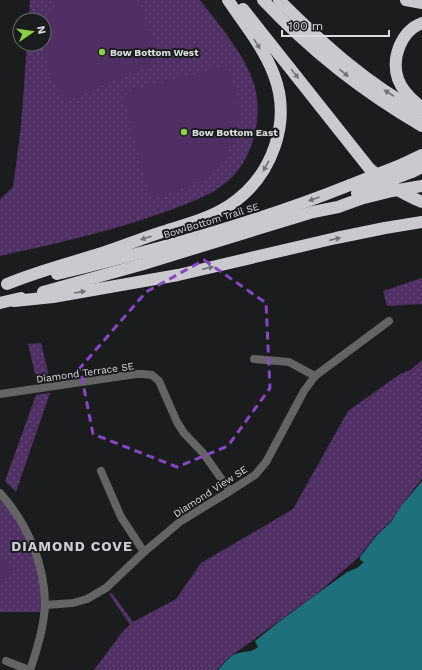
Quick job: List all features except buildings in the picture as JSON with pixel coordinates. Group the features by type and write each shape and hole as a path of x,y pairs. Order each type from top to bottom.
{"highway":[{"path":"3,284 210,216 230,205 259,178 270,158 278,137 281,114 280,94 274,74 268,62 228,0"},
{"path":"236,0 370,168 403,194 422,202"},
{"path":"263,0 282,20 315,50 346,75 387,105 422,126"},
{"path":"279,0 301,22 348,63 379,86 422,113"},
{"path":"406,0 422,3"},
{"path":"422,23 408,32 401,42 396,56 396,67 398,79 403,89 422,109"},
{"path":"14,301 140,265 313,212 412,168 422,155"},
{"name":"Bow Bottom Trail SE","path":"3,284 27,282 112,261 196,237 294,206 356,192 392,191 422,186"},
{"path":"0,303 66,294 178,275 336,238 422,222"}],"street":[{"name":"Diamond View SE","path":"45,605 73,603 87,599 106,588 181,520 230,491 255,474 266,462 304,391 315,376 389,321"},
{"path":"254,359 289,362 315,376"},
{"name":"Diamond Terrace SE","path":"0,394 136,374 152,375 158,381 177,422 184,433 203,453 230,491"},
{"path":"101,471 121,517 144,552"},
{"path":"0,493 15,513 30,540 38,559 45,605 38,648 29,670 6,661"}],"highlighted area":[{"path":"204,260 266,303 270,388 228,446 177,467 93,434 80,368 146,292"}],"shaded area":[{"path":"30,0 200,0 231,40 244,61 254,84 257,97 257,124 254,137 244,162 236,173 221,187 208,194 187,204 152,217 87,236 0,256 0,199 13,187 21,126 26,52 52,52 52,12 29,12"},
{"name":"Bow Bottom West","path":"58,0 137,0 161,55 159,61 65,102 50,74 46,54 46,52 52,52 52,12"},
{"name":"Bow Bottom East","path":"226,66 235,86 239,107 238,125 233,142 225,158 214,170 200,181 184,189 167,194 149,195 124,100 128,91"},
{"path":"422,278 422,304 387,306 383,291"},
{"path":"41,343 50,380 37,382 28,344"},
{"path":"422,360 422,478 390,522 376,535 359,557 319,592 227,659 217,670 94,670 124,630 130,625 109,594 112,593 133,622 176,599 201,563 293,509 348,411 400,374 410,370"},
{"path":"50,393 16,492 5,481 36,395"},
{"path":"0,493 4,497 38,559 44,612 0,612"},
{"path":"0,555 15,572 0,586"}],"water":[{"path":"422,481 422,670 218,670 233,655 256,649 258,647 255,641 347,572 357,568 364,562 360,560 360,557 377,535 391,522 402,505"}],"place":[{"name":"Bow Bottom West","path":"102,52"},
{"name":"Bow Bottom East","path":"184,132"}],"district":[{"name":"DIAMOND COVE","path":"72,546"}]}
